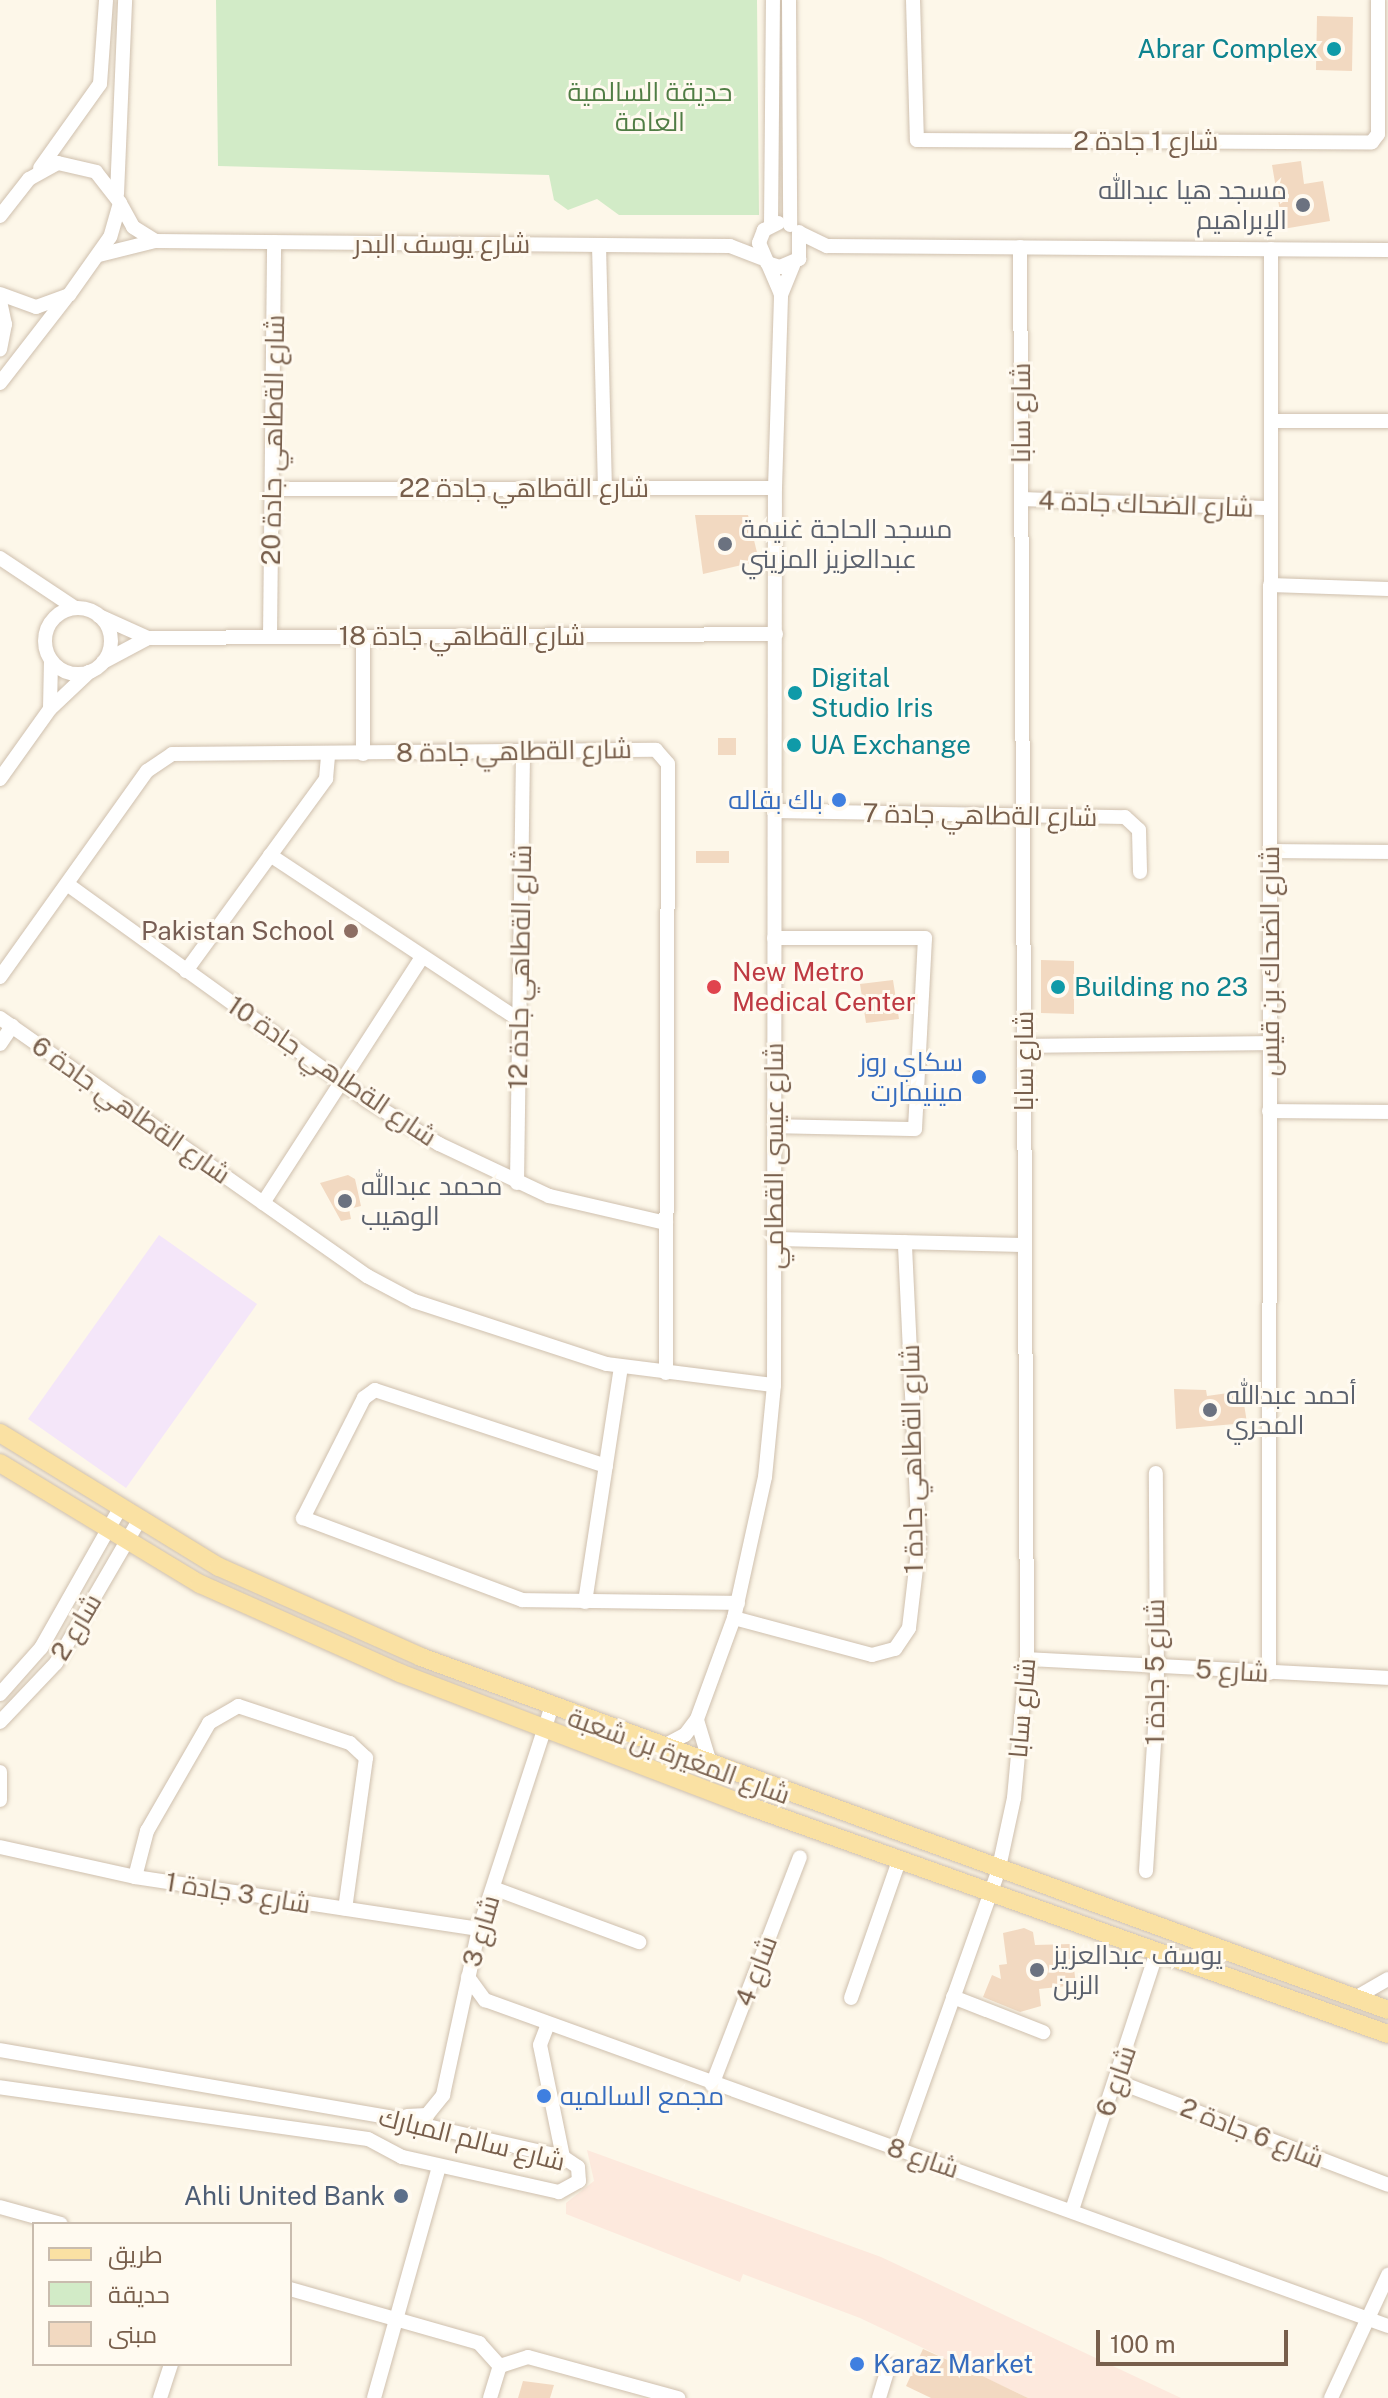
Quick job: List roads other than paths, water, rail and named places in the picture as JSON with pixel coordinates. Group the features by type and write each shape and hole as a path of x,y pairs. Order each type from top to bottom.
{"main road":[{"name":"شارع المغيرة بن شعبة","path":"0,1433 138,1522 302,1606 551,1709 1388,2010"},
{"name":"شارع المغيرة بن شعبة","path":"0,1463 126,1541 264,1615 544,1728 899,1861 1388,2034"}],"street":[{"path":"0,216 100,84 106,0"},
{"path":"0,383 99,255 119,199 125,0"},
{"path":"773,0 765,260 796,261 827,246 1388,250"},
{"path":"789,0 795,229"},
{"name":"شارع 1 جادة 2","path":"913,0 917,140 1357,142 1372,142 1378,134 1378,0"},
{"path":"37,171 58,163 82,166 119,199 133,227 155,241"},
{"path":"768,227 795,229 827,246"},
{"name":"شارع يوسف البدر","path":"730,246 768,227"},
{"name":"شارع عيسى القطامي","path":"659,1748 677,1741 697,1719 736,1610 765,1477 774,1385 775,488 781,295 796,261 795,229"},
{"name":"شارع يوسف البدر","path":"99,255 155,241 730,246 765,260"},
{"name":"شارع الةطاهي جادة 20","path":"270,637 274,242"},
{"path":"599,245 605,488"},
{"name":"شارع سابا","path":"998,1872 1014,1798 1027,1659 1020,247"},
{"name":"شارع الضحاك بن قيس","path":"1269,1673 1271,249"},
{"name":"شارع عيسى القطامي","path":"765,260 781,295"},
{"path":"0,294 36,307 69,295"},
{"path":"0,301 5,324 0,350"},
{"path":"1271,421 1388,421"},
{"name":"شارع الةطاهي جادة 22","path":"272,489 775,488"},
{"name":"شارع الضحاك جادة 4","path":"1022,499 1271,508"},
{"path":"0,558 40,589 75,608 99,616 110,639 103,662 50,709 0,779"},
{"path":"1270,585 1388,589"},
{"path":"40,589 48,626 45,644 51,661 50,709"},
{"path":"48,626 75,608"},
{"name":"شارع الةطاهي جادة 18","path":"99,616 148,638 776,634"},
{"path":"363,636 363,754"},
{"name":"شارع الةطاهي جادة 18","path":"103,662 148,638"},
{"path":"51,661 72,674 89,672"},
{"name":"شارع الةطاهي جادة 8","path":"0,977 144,774 164,756 650,748 668,764 666,1373"},
{"name":"شارع الةطاهي جادة 12","path":"517,1183 523,751"},
{"path":"186,971 326,779 328,754"},
{"name":"شارع الةطاهي جادة 7","path":"774,811 1130,819 1139,830 1140,872"},
{"path":"1270,851 1388,852"},
{"path":"270,855 421,959 519,1020"},
{"name":"شارع الةطاهي جادة 10","path":"67,884 341,1082 414,1130 517,1183 582,1207 666,1223"},
{"path":"774,938 925,938 915,1129 775,1126"},
{"path":"263,1203 421,959"},
{"path":"0,1044 6,1022"},
{"name":"شارع الةطاهي جادة 6","path":"6,1022 263,1203 414,1301 621,1368 774,1385"},
{"path":"1024,1046 1270,1043"},
{"path":"1269,1111 1388,1112"},
{"path":"775,1239 1025,1245"},
{"name":"شارع الةطاهي جادة 1","path":"606,1466 375,1390 364,1398 303,1518 513,1598 736,1610 872,1655 895,1649 909,1628 919,1543 905,1242"},
{"path":"585,1602 621,1368"},
{"name":"شارع 5 جادة 1","path":"1146,1871 1156,1667 1156,1473"},
{"name":"شارع 2","path":"0,1694 41,1648 106,1528 119,1510"},
{"name":"شارع 2","path":"0,1722 63,1653 138,1522"},
{"name":"شارع 5","path":"1027,1659 1388,1678"},
{"path":"135,1877 147,1831 209,1723 238,1706 350,1743 366,1758 345,1909"},
{"name":"شارع 3","path":"388,2117 427,2115 436,2107 479,1929 551,1709"},
{"path":"697,1719 700,1745 714,1768"},
{"path":"0,1772 0,1800"},
{"name":"شارع 3 جادة 1","path":"0,1847 135,1877 479,1929"},
{"name":"شارع 4","path":"712,2085 800,1857"},
{"path":"851,1998 899,1861"},
{"path":"899,2150 998,1872"},
{"path":"493,1888 639,1942"},
{"name":"شارع 6","path":"1072,2210 1157,1951"},
{"name":"شارع 8","path":"468,1977 485,2000 548,2024 1388,2326"},
{"path":"1353,1998 1373,1993 1388,1979"},
{"path":"953,1997 1043,2032"},
{"path":"548,2024 540,2045 563,2157"},
{"name":"شارع سالم المبارك","path":"0,2050 388,2117 563,2157 580,2174 575,2187 564,2192 439,2167 368,2139 0,2087"},
{"name":"شارع 6 جادة 2","path":"1116,2081 1388,2185"},
{"path":"374,2398 439,2167"},
{"path":"0,2207 54,2222"},
{"path":"1331,2398 1371,2320 1388,2275"},
{"path":"292,2290 479,2343 500,2366"},
{"path":"500,2366 528,2357 678,2398"},
{"path":"160,2398 170,2366"},
{"path":"490,2398 500,2366"},
{"path":"879,2398 889,2366"}],"place":[{"name":"Abrar Complex","path":"1334,49"},
{"name":"مسجد هيا عبدالله الإبراهيم","path":"1303,205"},
{"name":"مسجد الحاجة غنيمة عبدالعزيز المزيني","path":"725,544"},
{"name":"Digital Studio Iris","path":"795,693"},
{"name":"UA Exchange","path":"794,745"},
{"name":"باك بقاله","path":"839,800"},
{"name":"Pakistan School","path":"351,931"},
{"name":"New Metro Medical Center","path":"714,987"},
{"name":"Building no 23","path":"1058,987"},
{"name":"سكاي روز مينيمارت","path":"979,1077"},
{"name":"محمد عبدالله الوهيب","path":"345,1201"},
{"name":"أحمد عبدالله المحري","path":"1210,1410"},
{"name":"يوسف عبدالعزيز الزبن","path":"1037,1970"},
{"name":"مجمع السالميه","path":"544,2096"},
{"name":"Ahli United Bank","path":"401,2196"},
{"name":"Karaz Market","path":"857,2364"}],"park label":[{"name":"حديقة السالمية العامة","path":"650,107"}]}
